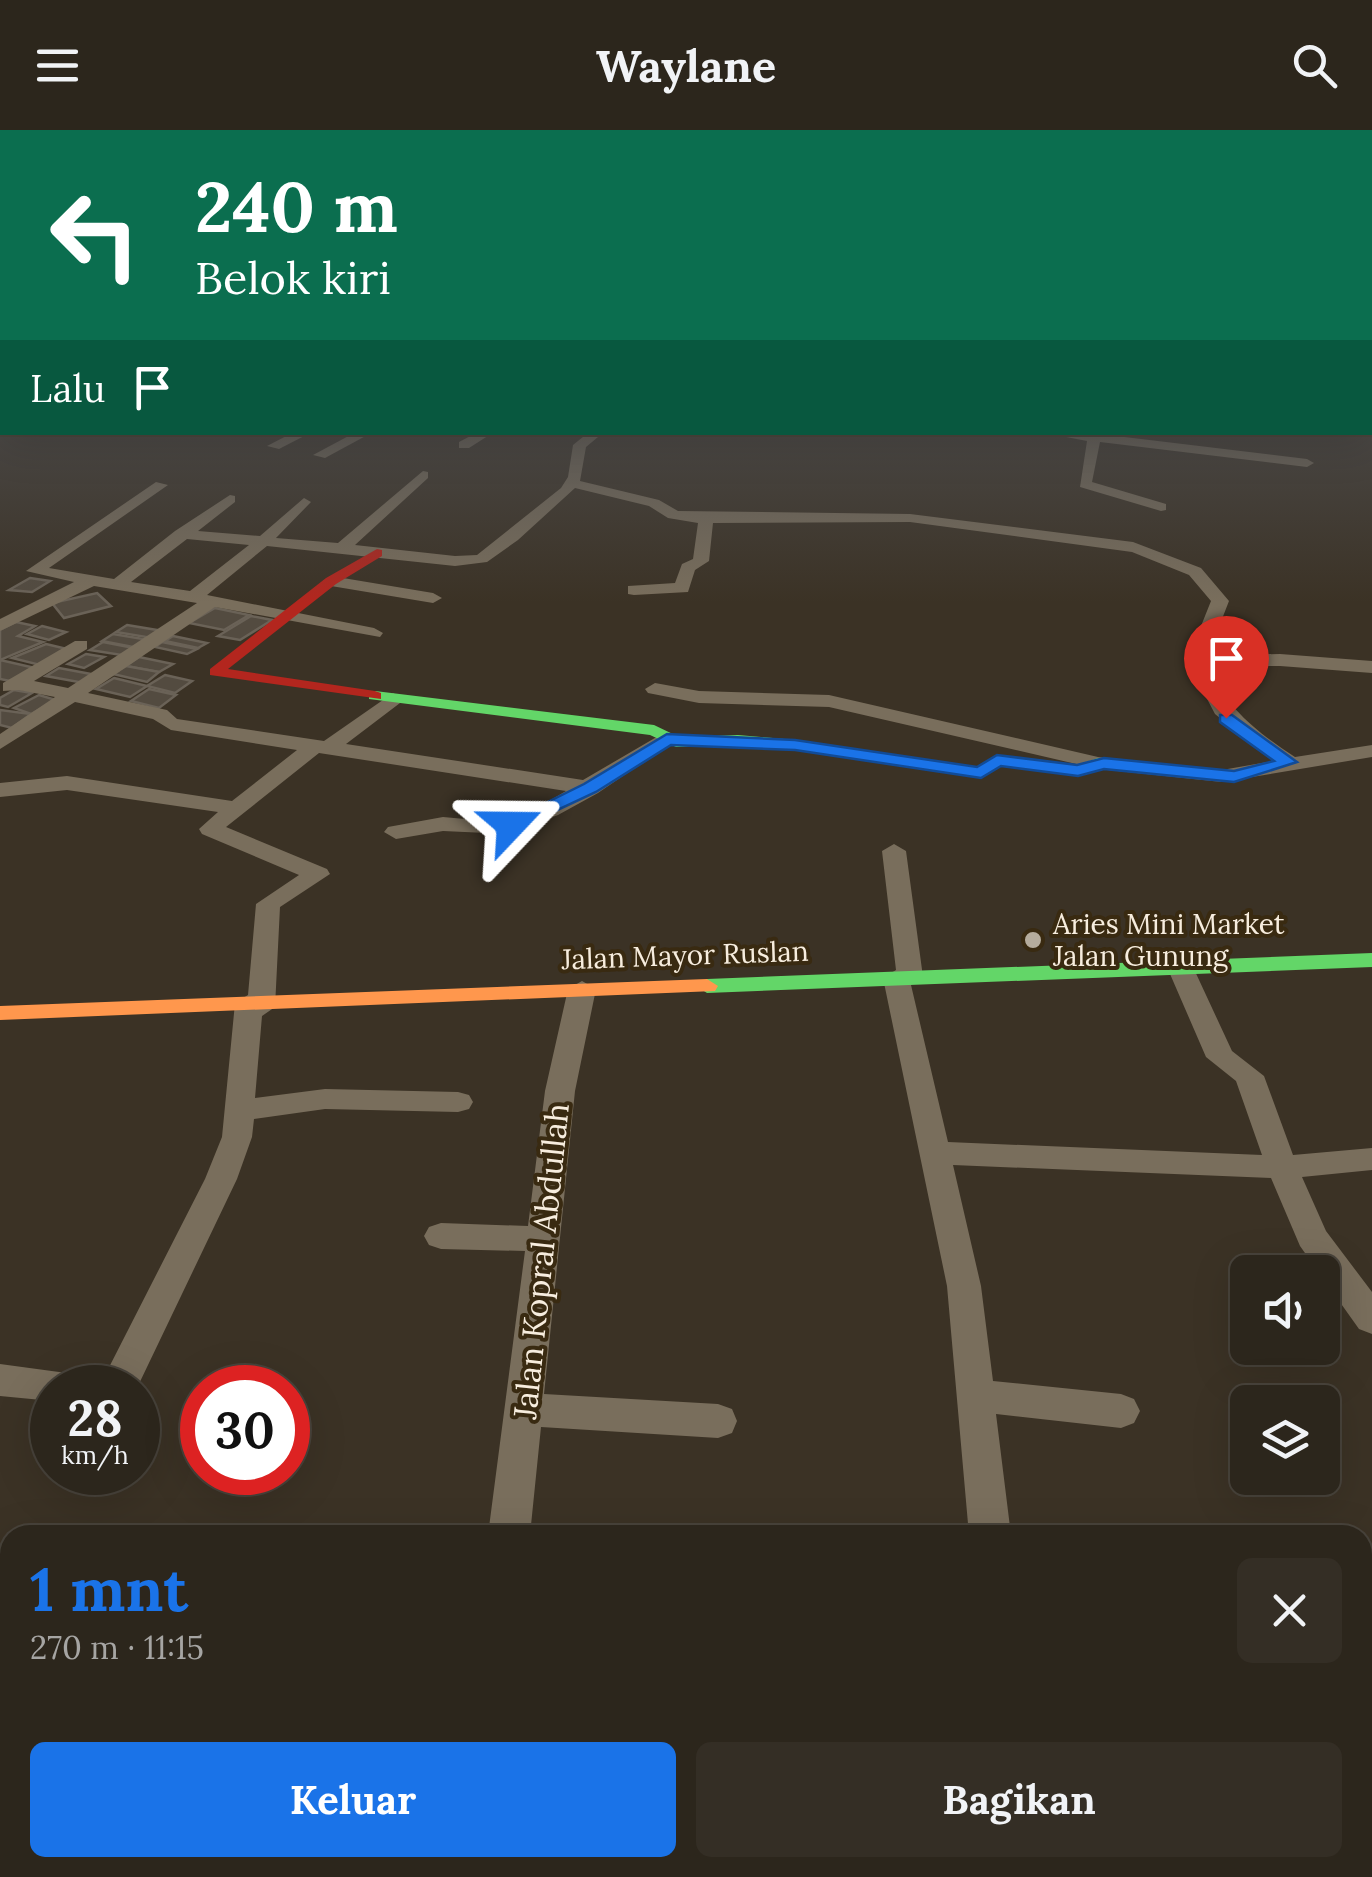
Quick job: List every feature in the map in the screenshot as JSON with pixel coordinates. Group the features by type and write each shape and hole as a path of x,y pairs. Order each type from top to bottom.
{"street":[{"path":"274,446 287,441"},
{"path":"320,455 350,441"},
{"path":"464,445 472,441"},
{"path":"180,534 455,561 480,559 513,537 572,484 580,445 586,441"},
{"path":"1094,441 1085,484 1162,507"},
{"path":"1158,441 1307,463"},
{"path":"342,548 423,475"},
{"path":"572,484 654,503 673,515 706,520 928,519 1092,539 1163,556 1200,572 1212,582 1220,601 1196,661 1208,692 1226,718 1288,762"},
{"path":"161,485 34,571 203,599 374,634"},
{"path":"118,584 230,499"},
{"path":"0,743 72,696 203,599 304,502"},
{"path":"634,590 682,588 688,567 701,561 706,520"},
{"path":"378,552 331,580 215,672 393,699 654,730 667,739 795,745 976,773 988,770 991,762 997,760 1078,770 1098,763"},
{"path":"331,580 433,598"},
{"path":"0,626 90,581"},
{"path":"8,688 81,645"},
{"path":"1196,661 1280,660 1372,667"},
{"path":"8,688 160,714 171,724 590,788"},
{"path":"655,689 716,698 762,696 829,702 1098,763 1234,776 1288,762 1372,751"},
{"path":"129,1365 221,1179 237,1138 268,904 318,874 210,829 393,699"},
{"path":"396,832 443,824 500,829 550,810 667,739"},
{"path":"3,794 67,784 237,808"},
{"path":"894,851 903,977 964,1286 989,1525"},
{"name":"Jalan Mayor Ruslan","path":"2,1014 1372,960"},
{"path":"1180,968 1220,1057 1248,1076 1312,1236 1372,1319"},
{"name":"Jalan Kopral Abdullah","path":"510,1525 560,1091 582,989"},
{"path":"240,1110 325,1098 458,1102"},
{"path":"935,1152 1282,1166 1372,1159"},
{"path":"441,1236 543,1239"},
{"path":"0,1380 30,1383"},
{"path":"976,1396 1121,1411"},
{"path":"524,1409 718,1420"}],"building":[{"path":"30,578 50,581 32,592 9,590"},
{"path":"97,593 111,606 64,618 52,603"},
{"path":"215,608 249,615 224,630 189,623"},
{"path":"251,616 272,620 240,640 218,636"},
{"path":"16,622 35,626 18,636 43,642 0,660 0,630"},
{"path":"127,625 163,631 152,638 116,632"},
{"path":"42,626 66,632 49,640 27,634"},
{"path":"113,634 149,640 138,648 102,641"},
{"path":"173,636 207,643 198,648 165,641"},
{"path":"103,642 139,649 128,656 90,650"},
{"path":"162,642 197,649 187,654 155,647"},
{"path":"46,644 67,649 40,665 12,658"},
{"path":"86,654 104,657 84,668 68,664"},
{"path":"139,657 173,664 159,672 126,666"},
{"path":"0,660 35,668 10,681 0,679"},
{"path":"126,666 159,672 147,682 113,674"},
{"path":"59,668 96,675 84,683 46,676"},
{"path":"165,675 192,681 175,693 147,686"},
{"path":"114,678 147,686 130,697 96,689"},
{"path":"149,689 176,695 159,708 131,701"},
{"path":"14,690 32,693 8,707 0,705 0,698"},
{"path":"39,695 56,700 31,714 14,708"},
{"path":"0,710 31,714 12,728 0,725"}],"traffic: fast":[{"path":"375,696 654,730 676,742 738,740 795,745 981,773 997,760 1078,770 1098,763"},
{"path":"707,986 1372,960"}],"traffic: slow":[{"path":"0,1013 707,986"}],"traffic: jam":[{"path":"375,696 215,672 331,581 377,553"}],"place":[{"name":"Aries Mini Market Jalan Gunung","path":"1033,940"}],"route":[{"path":"511,825 590,788 667,739 795,745 981,773 997,760 1078,770 1088,770 1098,763 1153,766 1222,776 1248,774 1288,762 1226,718"}]}
